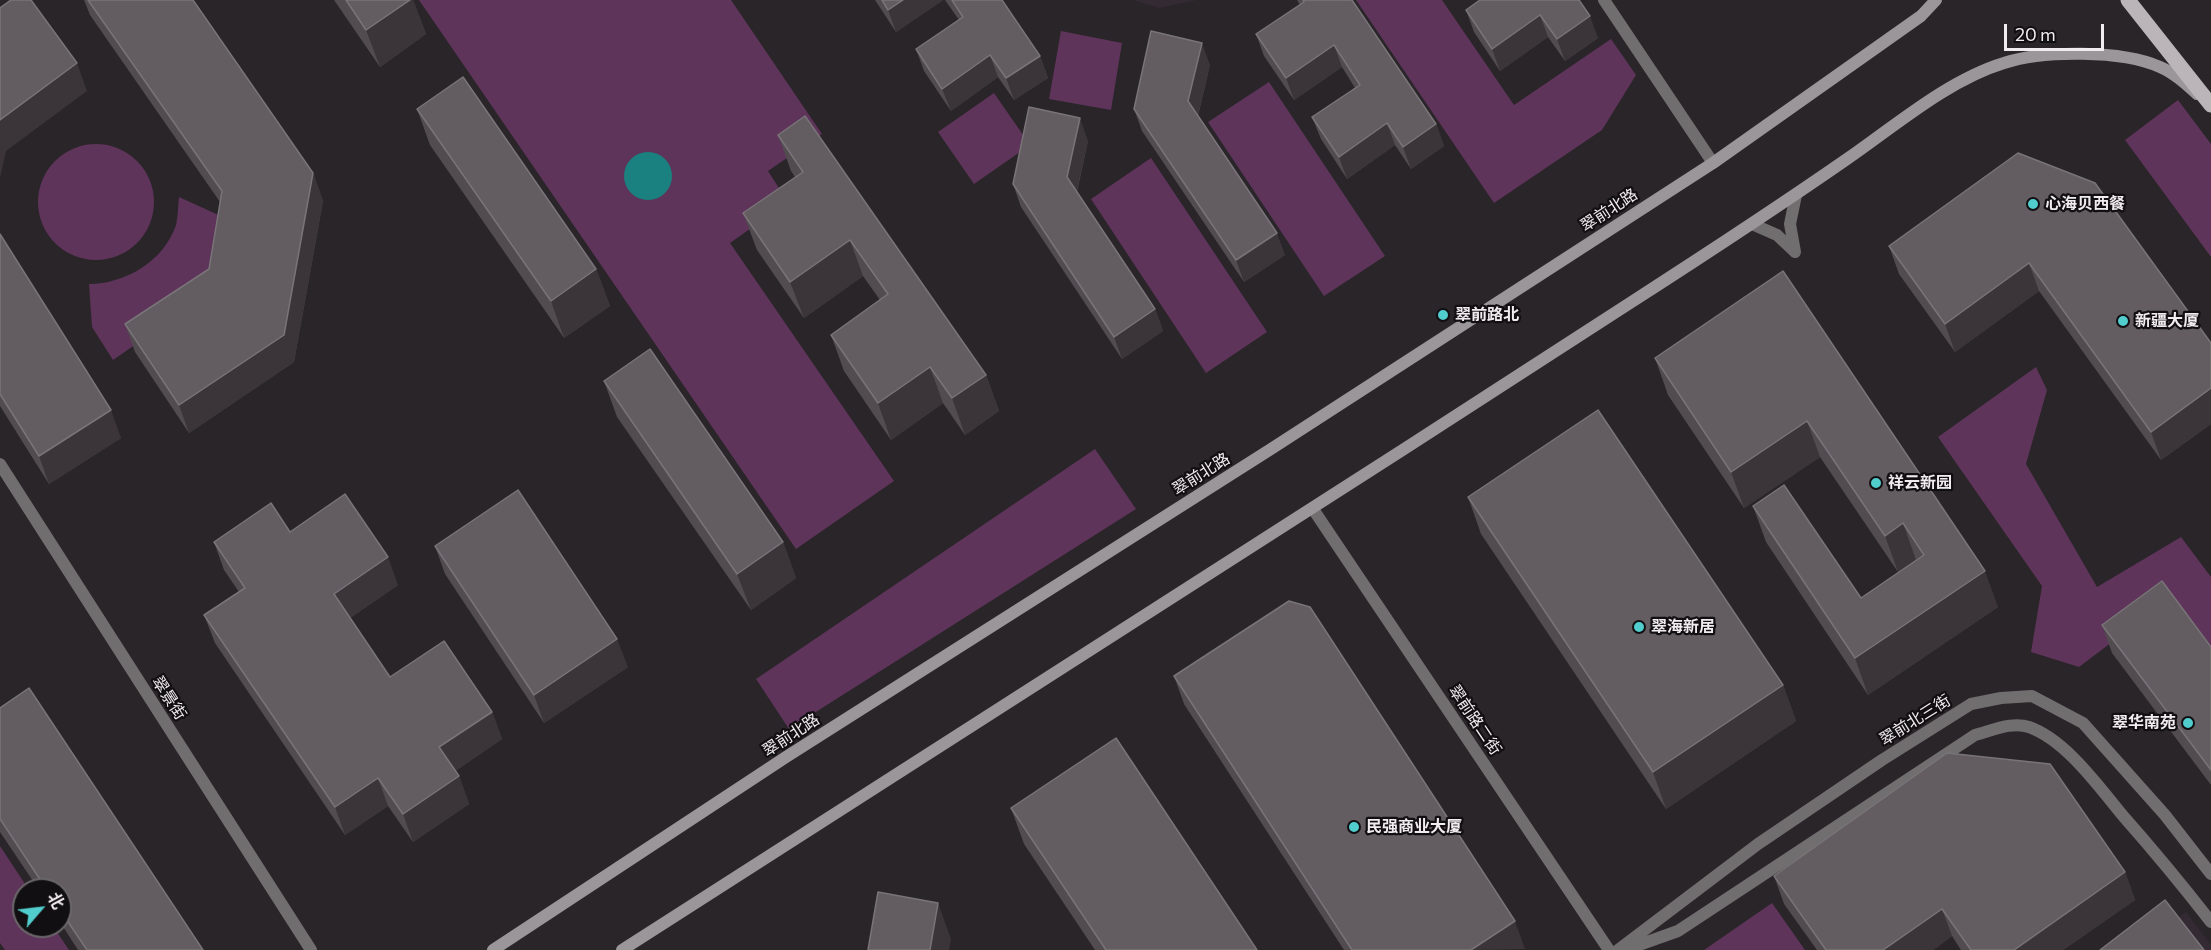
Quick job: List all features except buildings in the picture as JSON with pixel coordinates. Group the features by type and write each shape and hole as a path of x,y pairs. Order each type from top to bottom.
{"main road":[{"name":"翠前北路","path":"493,950 786,758 1271,449 1713,163 1921,16 1936,0"},
{"path":"2128,0 2211,106"},
{"path":"622,950 1313,509 1752,224 1964,78 2008,61 2042,56 2102,54 2160,67 2180,80 2211,106"}],"street":[{"path":"1604,0 1713,163"},
{"path":"1752,224 1777,235 1794,252 1791,224 1796,195"},
{"name":"翠景街","path":"0,464 311,950"},
{"name":"翠前路二街","path":"1313,509 1609,950"},
{"name":"翠前北三街","path":"1618,950 1758,844 1882,760 1971,704 2001,699 2032,696 2083,723 2165,815 2211,874"},
{"path":"1625,950 1677,931 1975,735 2004,727 2028,726 2055,742 2082,766 2211,922"}],"shaded area":[{"path":"419,0 731,0 822,134 768,171 788,202 730,243 894,481 796,549"},
{"path":"1133,0 1197,0 1159,8"},
{"path":"1356,0 1442,0 1514,105 1611,39 1636,75 1602,130 1494,203"},
{"path":"1061,31 1122,43 1111,110 1049,99"},
{"path":"1269,82 1385,256 1324,296 1208,122"},
{"path":"994,93 1030,145 974,184 938,132"},
{"path":"2178,100 2211,144 2211,257 2125,140"},
{"path":"96,144 118,148 137,161 150,180 154,202 150,224 137,243 118,256 96,260 74,256 55,243 42,224 38,202 42,180 55,161 74,148"},
{"path":"1151,158 1267,332 1206,373 1091,199"},
{"path":"179,197 225,218 213,291 113,360 92,327 89,284 103,283 129,275 153,259 170,238 176,225"},
{"path":"2036,367 2047,390 2026,464 2097,587 2181,537 2211,577 2211,646 2173,596 2079,667 2031,652 2042,586 1938,437"},
{"path":"1095,449 1136,509 789,729 756,679"},
{"path":"0,846 21,878 12,878 12,938 61,938 69,950 5,950 0,943"},
{"path":"1772,903 1805,950 1704,950"},
{"path":"2186,912 2211,945 2211,950 2133,950"}],"water":[{"path":"643,152 653,152 665,159 672,171 672,181 665,193 653,200 643,200 628,189 624,181 624,171 635,156"}],"place":[{"name":"心海贝西餐","path":"2033,204"},
{"name":"翠前路北","path":"1443,315"},
{"name":"新疆大厦","path":"2123,321"},
{"name":"祥云新园","path":"1876,483"},
{"name":"翠海新居","path":"1639,627"},
{"name":"翠华南苑","path":"2188,723"},
{"name":"民强商业大厦","path":"1354,827"}]}
